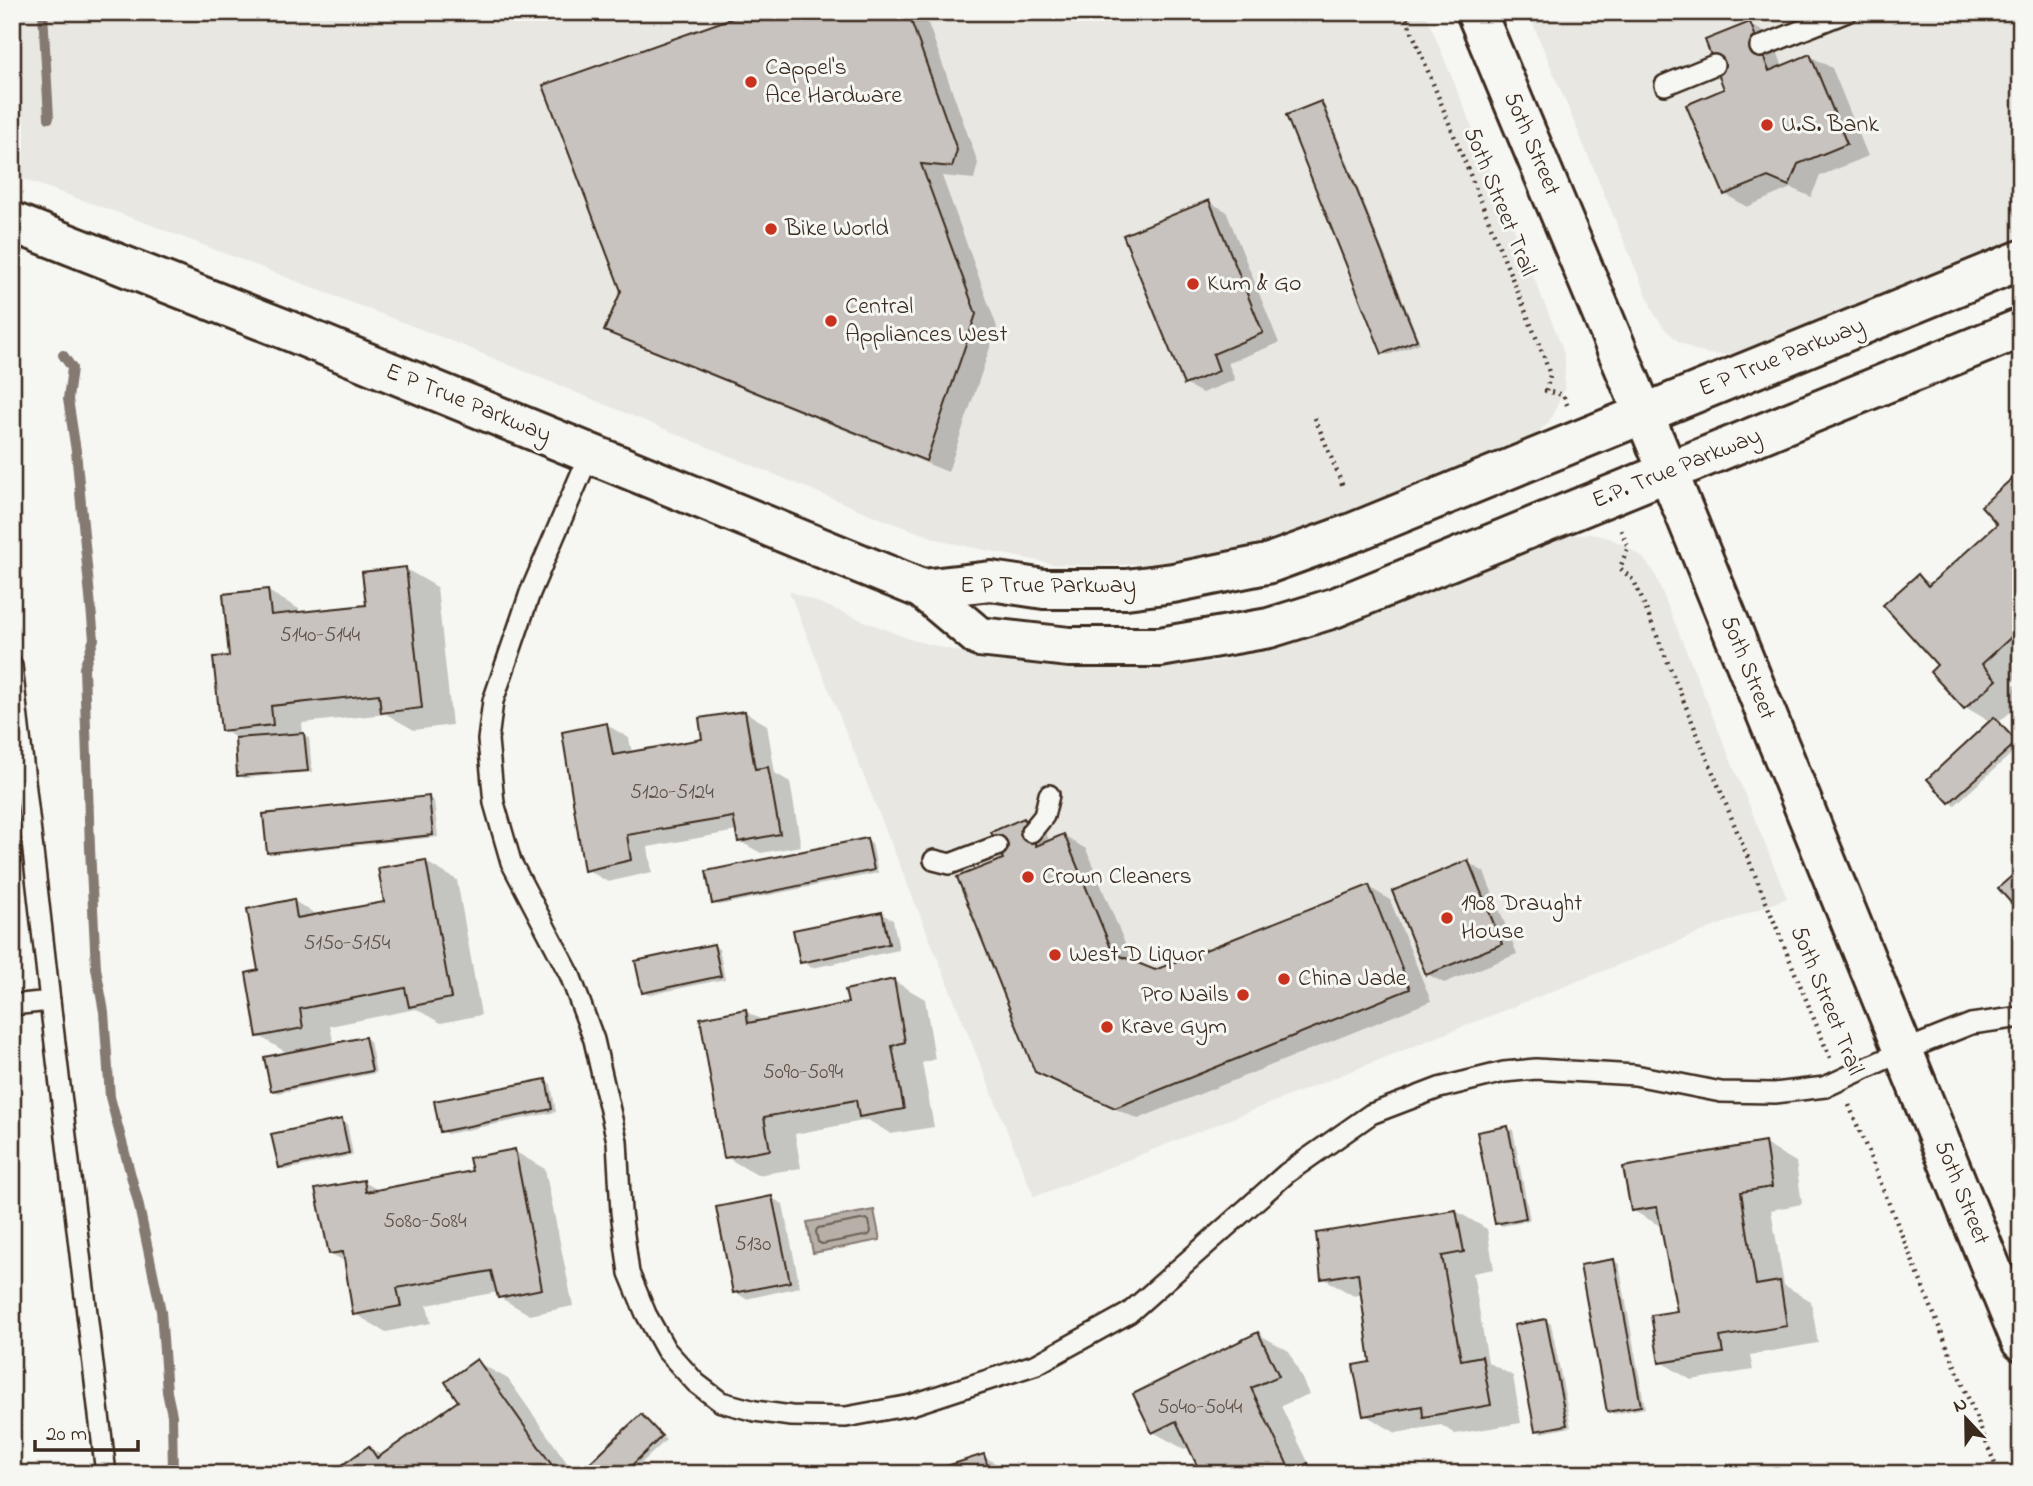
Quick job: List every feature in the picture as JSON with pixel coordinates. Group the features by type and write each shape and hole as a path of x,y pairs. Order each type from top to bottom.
{"main road":[{"name":"50th Street","path":"1476,12 1668,472 2017,1333"},
{"name":"E P True Parkway","path":"12,222 292,332 922,589 979,637 1069,648 1160,647 1269,628 1334,608"},
{"name":"E P True Parkway","path":"922,589 991,581 1044,589 1126,589 1172,583 1267,564 1364,528 2021,260"},
{"name":"E.P. True Parkway","path":"1334,608 2021,328"}],"lane":[{"path":"1760,47 1847,12"},
{"path":"1665,85 1714,65"},
{"path":"590,453 530,593 493,701 488,740 494,803 511,862 570,975 594,1040 617,1141 621,1212 629,1273 646,1314 666,1350 696,1383 721,1402 755,1411 791,1416 846,1417 911,1405 1037,1364 1129,1313 1287,1173 1371,1114 1439,1088 1504,1072 1536,1069 1635,1075 1721,1092 1775,1093 1825,1087 1903,1051 1979,1021 2021,1017"},
{"path":"12,667 106,1474"},
{"path":"1031,832 1044,816 1049,795"},
{"path":"934,860 950,864 997,846"},
{"path":"12,1005 50,1001"}],"path":[{"name":"50th Street Trail","path":"1404,12 1544,357 1550,374 1546,391 1563,395"},
{"path":"1315,418 1344,488"},
{"name":"50th Street Trail","path":"1628,547 1620,568 1634,581 1641,597 1999,1474"}],"shaded area":[{"path":"12,12 1425,12 1561,344 1565,360 1564,391 1549,422 1535,435 1519,444 1318,525 1224,554 1181,562 1097,566 1053,564 946,542 887,521 459,344 146,223 12,175"},
{"path":"1528,12 2021,12 2021,238 1741,352 1725,355 1694,350 1678,341 1655,315"},
{"path":"1591,534 1626,546 1642,557 1654,572 1787,898 1034,1197 789,591 912,640 1012,663 1115,670 1167,668 1219,661 1321,635 1556,539"}],"water":[{"path":"874,1210 880,1240 813,1253 807,1222"}],"building":[{"name":"Bike World","path":"749,12 908,12 957,150 952,167 921,164 976,314 926,461 604,331 621,291 543,85"},
{"name":"U.S. Bank","path":"1750,22 1769,71 1810,54 1847,144 1798,164 1789,186 1768,177 1724,195 1686,105 1724,89 1705,40"},
{"path":"1321,101 1417,340 1382,354 1286,115"},
{"name":"Kum & Go","path":"1209,200 1263,333 1213,354 1219,371 1184,385 1123,235"},
{"path":"2016,475 2021,481 2021,628 1982,664 1997,680 1964,709 1930,672 1937,665 1883,605 1918,574 1928,586 1997,524 1981,506"},
{"path":"406,567 422,708 381,713 379,694 271,706 273,725 221,731 213,657 229,656 223,594 268,589 271,615 366,605 362,572"},
{"path":"745,711 755,769 768,767 780,834 738,842 733,817 627,835 631,860 584,871 562,732 607,723 613,755 702,739 699,718"},
{"path":"1994,717 2017,742 1949,803 1927,779"},
{"path":"304,733 308,771 237,776 235,738"},
{"path":"429,796 433,835 267,853 263,814"},
{"path":"1024,818 1036,846 1064,834 1113,953 1155,970 1369,885 1410,989 1115,1108 1035,1072 957,877 1003,859 991,832"},
{"path":"867,838 874,870 712,904 706,871"},
{"path":"426,860 451,998 409,1007 405,988 300,1009 303,1028 257,1037 246,973 258,970 247,909 294,899 297,918 384,902 378,868"},
{"name":"1908 Draught House","path":"1468,860 1502,944 1426,975 1392,891"},
{"path":"2021,868 2021,914 1998,888"},
{"path":"882,912 889,944 800,963 793,930"},
{"path":"714,944 721,976 642,993 635,961"},
{"path":"894,979 905,1042 892,1046 904,1109 859,1117 856,1100 764,1117 770,1150 724,1158 700,1018 746,1009 748,1023 848,1003 845,990"},
{"path":"365,1037 372,1071 271,1091 264,1057"},
{"path":"546,1079 552,1109 440,1132 434,1101"},
{"path":"342,1119 349,1153 279,1168 271,1134"},
{"path":"1508,1126 1526,1218 1495,1224 1477,1132"},
{"path":"1765,1142 1772,1187 1741,1192 1756,1285 1780,1281 1787,1326 1720,1337 1723,1353 1659,1363 1651,1315 1677,1311 1657,1207 1631,1211 1623,1167"},
{"path":"515,1149 542,1289 498,1298 491,1271 397,1288 401,1306 353,1315 343,1252 329,1254 315,1189 364,1180 366,1192 472,1171 469,1158"},
{"path":"772,1196 790,1282 733,1293 716,1207"},
{"path":"1456,1210 1464,1252 1442,1256 1461,1360 1482,1356 1491,1405 1423,1417 1422,1406 1363,1416 1353,1365 1370,1362 1358,1273 1321,1279 1316,1233"},
{"path":"1614,1259 1641,1406 1607,1412 1580,1265"},
{"path":"1546,1319 1567,1425 1535,1431 1514,1325"},
{"path":"1258,1332 1279,1376 1251,1388 1291,1472 1308,1463 1313,1474 1201,1474 1176,1421 1152,1433 1133,1394"},
{"path":"477,1359 556,1471 552,1474 337,1474 334,1471 369,1446 377,1458 458,1401 445,1382"},
{"path":"641,1414 662,1436 623,1474 583,1474 581,1471"},
{"path":"984,1454 990,1474 922,1474"}],"waterway":[{"path":"43,12 49,118"},
{"path":"63,355 72,368 68,399 76,451 94,639 84,668 96,968 104,1012 110,1097 138,1202 161,1311 167,1392 172,1415 173,1474"}],"place":[{"name":"Cappel's Ace Hardware","path":"751,82"},
{"name":"U.S. Bank","path":"1767,125"},
{"name":"Bike World","path":"771,229"},
{"name":"Kum & Go","path":"1193,284"},
{"name":"Central Appliances West","path":"831,321"},
{"name":"Crown Cleaners","path":"1028,877"},
{"name":"1908 Draught House","path":"1447,918"},
{"name":"West D Liquor","path":"1055,955"},
{"name":"China Jade","path":"1284,979"},
{"name":"Pro Nails","path":"1243,995"},
{"name":"Krave Gym","path":"1107,1027"}]}
